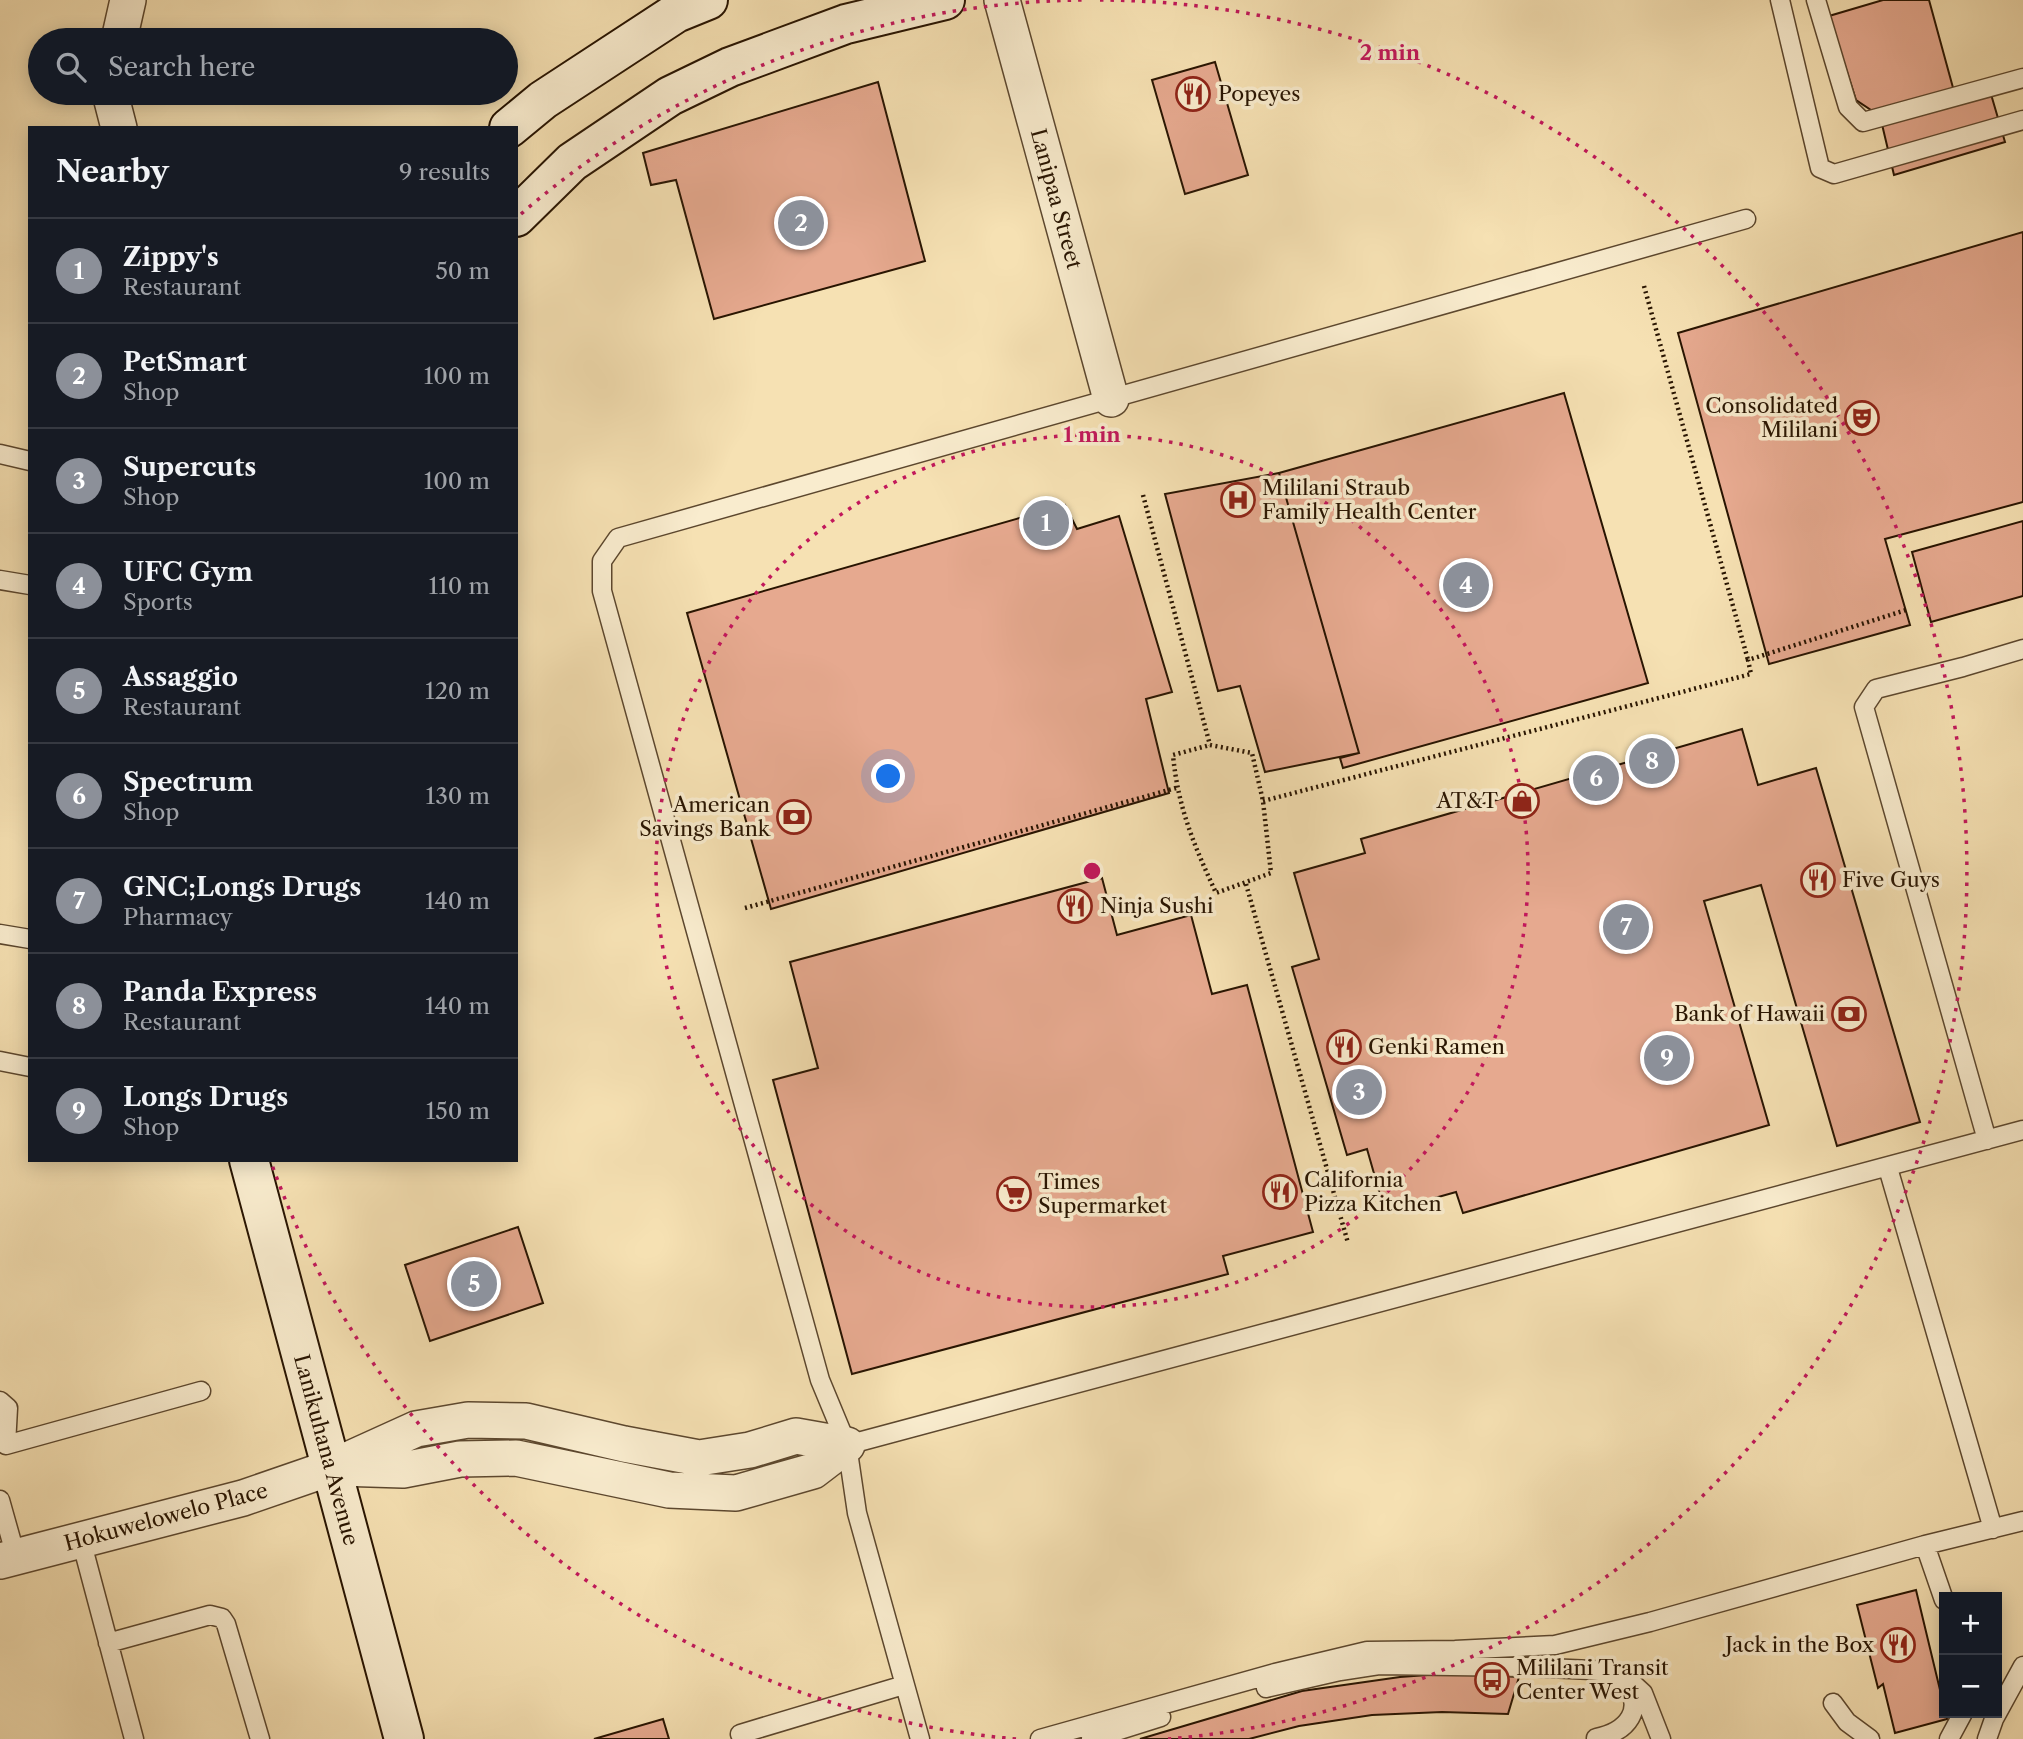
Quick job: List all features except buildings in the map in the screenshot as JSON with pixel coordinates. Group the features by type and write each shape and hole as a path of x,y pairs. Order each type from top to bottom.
{"main road":[{"path":"511,126 543,100 641,35 676,13 708,0"},
{"path":"518,215 572,162 670,96 730,67 846,24 945,0"},
{"name":"Lanikuhana Avenue","path":"250,1162 404,1739"}],"street":[{"path":"122,28 128,0"},
{"name":"Lanipaa Street","path":"1002,0 1111,399"},
{"path":"113,105 118,126"},
{"name":"Hokuwelowelo Place","path":"8,1559 243,1498 330,1468 416,1429 468,1420 526,1421 699,1458 750,1450 796,1436 847,1445"}],"lane":[{"path":"1780,0 1820,168 1834,174 2023,121"},
{"path":"1816,0 1848,107 1863,122 2023,78"},
{"path":"919,1739 857,1513 847,1445 816,1367 602,591 602,561 618,538 1746,219"},
{"path":"0,454 28,461"},
{"path":"0,580 28,585"},
{"path":"1987,1140 1864,707 1876,689 2023,649"},
{"path":"0,934 28,939"},
{"path":"0,1061 28,1067"},
{"path":"847,1445 2023,1130"},
{"path":"1888,1168 1993,1529"},
{"path":"0,1401 8,1408 3,1452 201,1391"},
{"path":"0,1500 8,1559"},
{"path":"1040,1739 1275,1673 1367,1651 1555,1645 2023,1521"},
{"path":"81,1540 134,1739"},
{"path":"1925,1545 1941,1592"},
{"path":"108,1643 210,1615 222,1618 260,1739"},
{"path":"1091,1739 1272,1686 1379,1665 1525,1667 1615,1673 1630,1681 1643,1693 1661,1739"},
{"path":"1987,1739 1994,1719 2023,1666"},
{"path":"1596,1738 1615,1733 1628,1723 1631,1717 1633,1703 1629,1687 1615,1673"},
{"path":"740,1734 904,1685"},
{"path":"1833,1703 1847,1722 1870,1739"},
{"path":"1950,1739 1960,1718"}],"path":[{"path":"1263,801 1751,674 1644,286"},
{"path":"1143,495 1210,745"},
{"path":"1748,660 1906,610"},
{"path":"1210,745 1252,753 1263,801 1271,873 1216,893 1192,840 1176,788 1173,755 1210,745"},
{"path":"745,908 1176,788"},
{"path":"1246,884 1348,1244"}],"place":[{"name":"Popeyes","path":"1193,94"},
{"name":"PetSmart","path":"801,223"},
{"name":"Consolidated Mililani","path":"1862,418"},
{"name":"Mililani Straub Family Health Center","path":"1238,500"},
{"name":"Zippy's","path":"1046,523"},
{"name":"UFC Gym","path":"1466,585"},
{"name":"Panda Express","path":"1652,761"},
{"name":"Spectrum","path":"1596,778"},
{"name":"AT&T","path":"1522,801"},
{"name":"American Savings Bank","path":"794,817"},
{"name":"Five Guys","path":"1818,880"},
{"name":"Ninja Sushi","path":"1075,906"},
{"name":"GNC;Longs Drugs","path":"1626,927"},
{"name":"Bank of Hawaii","path":"1849,1014"},
{"name":"Genki Ramen","path":"1344,1047"},
{"name":"Longs Drugs","path":"1667,1058"},
{"name":"Supercuts","path":"1359,1092"},
{"name":"California Pizza Kitchen","path":"1280,1192"},
{"name":"Times Supermarket","path":"1014,1194"},
{"name":"Assaggio","path":"474,1284"},
{"name":"Jack in the Box","path":"1898,1645"},
{"name":"Mililani Transit Center West","path":"1492,1680"}]}
